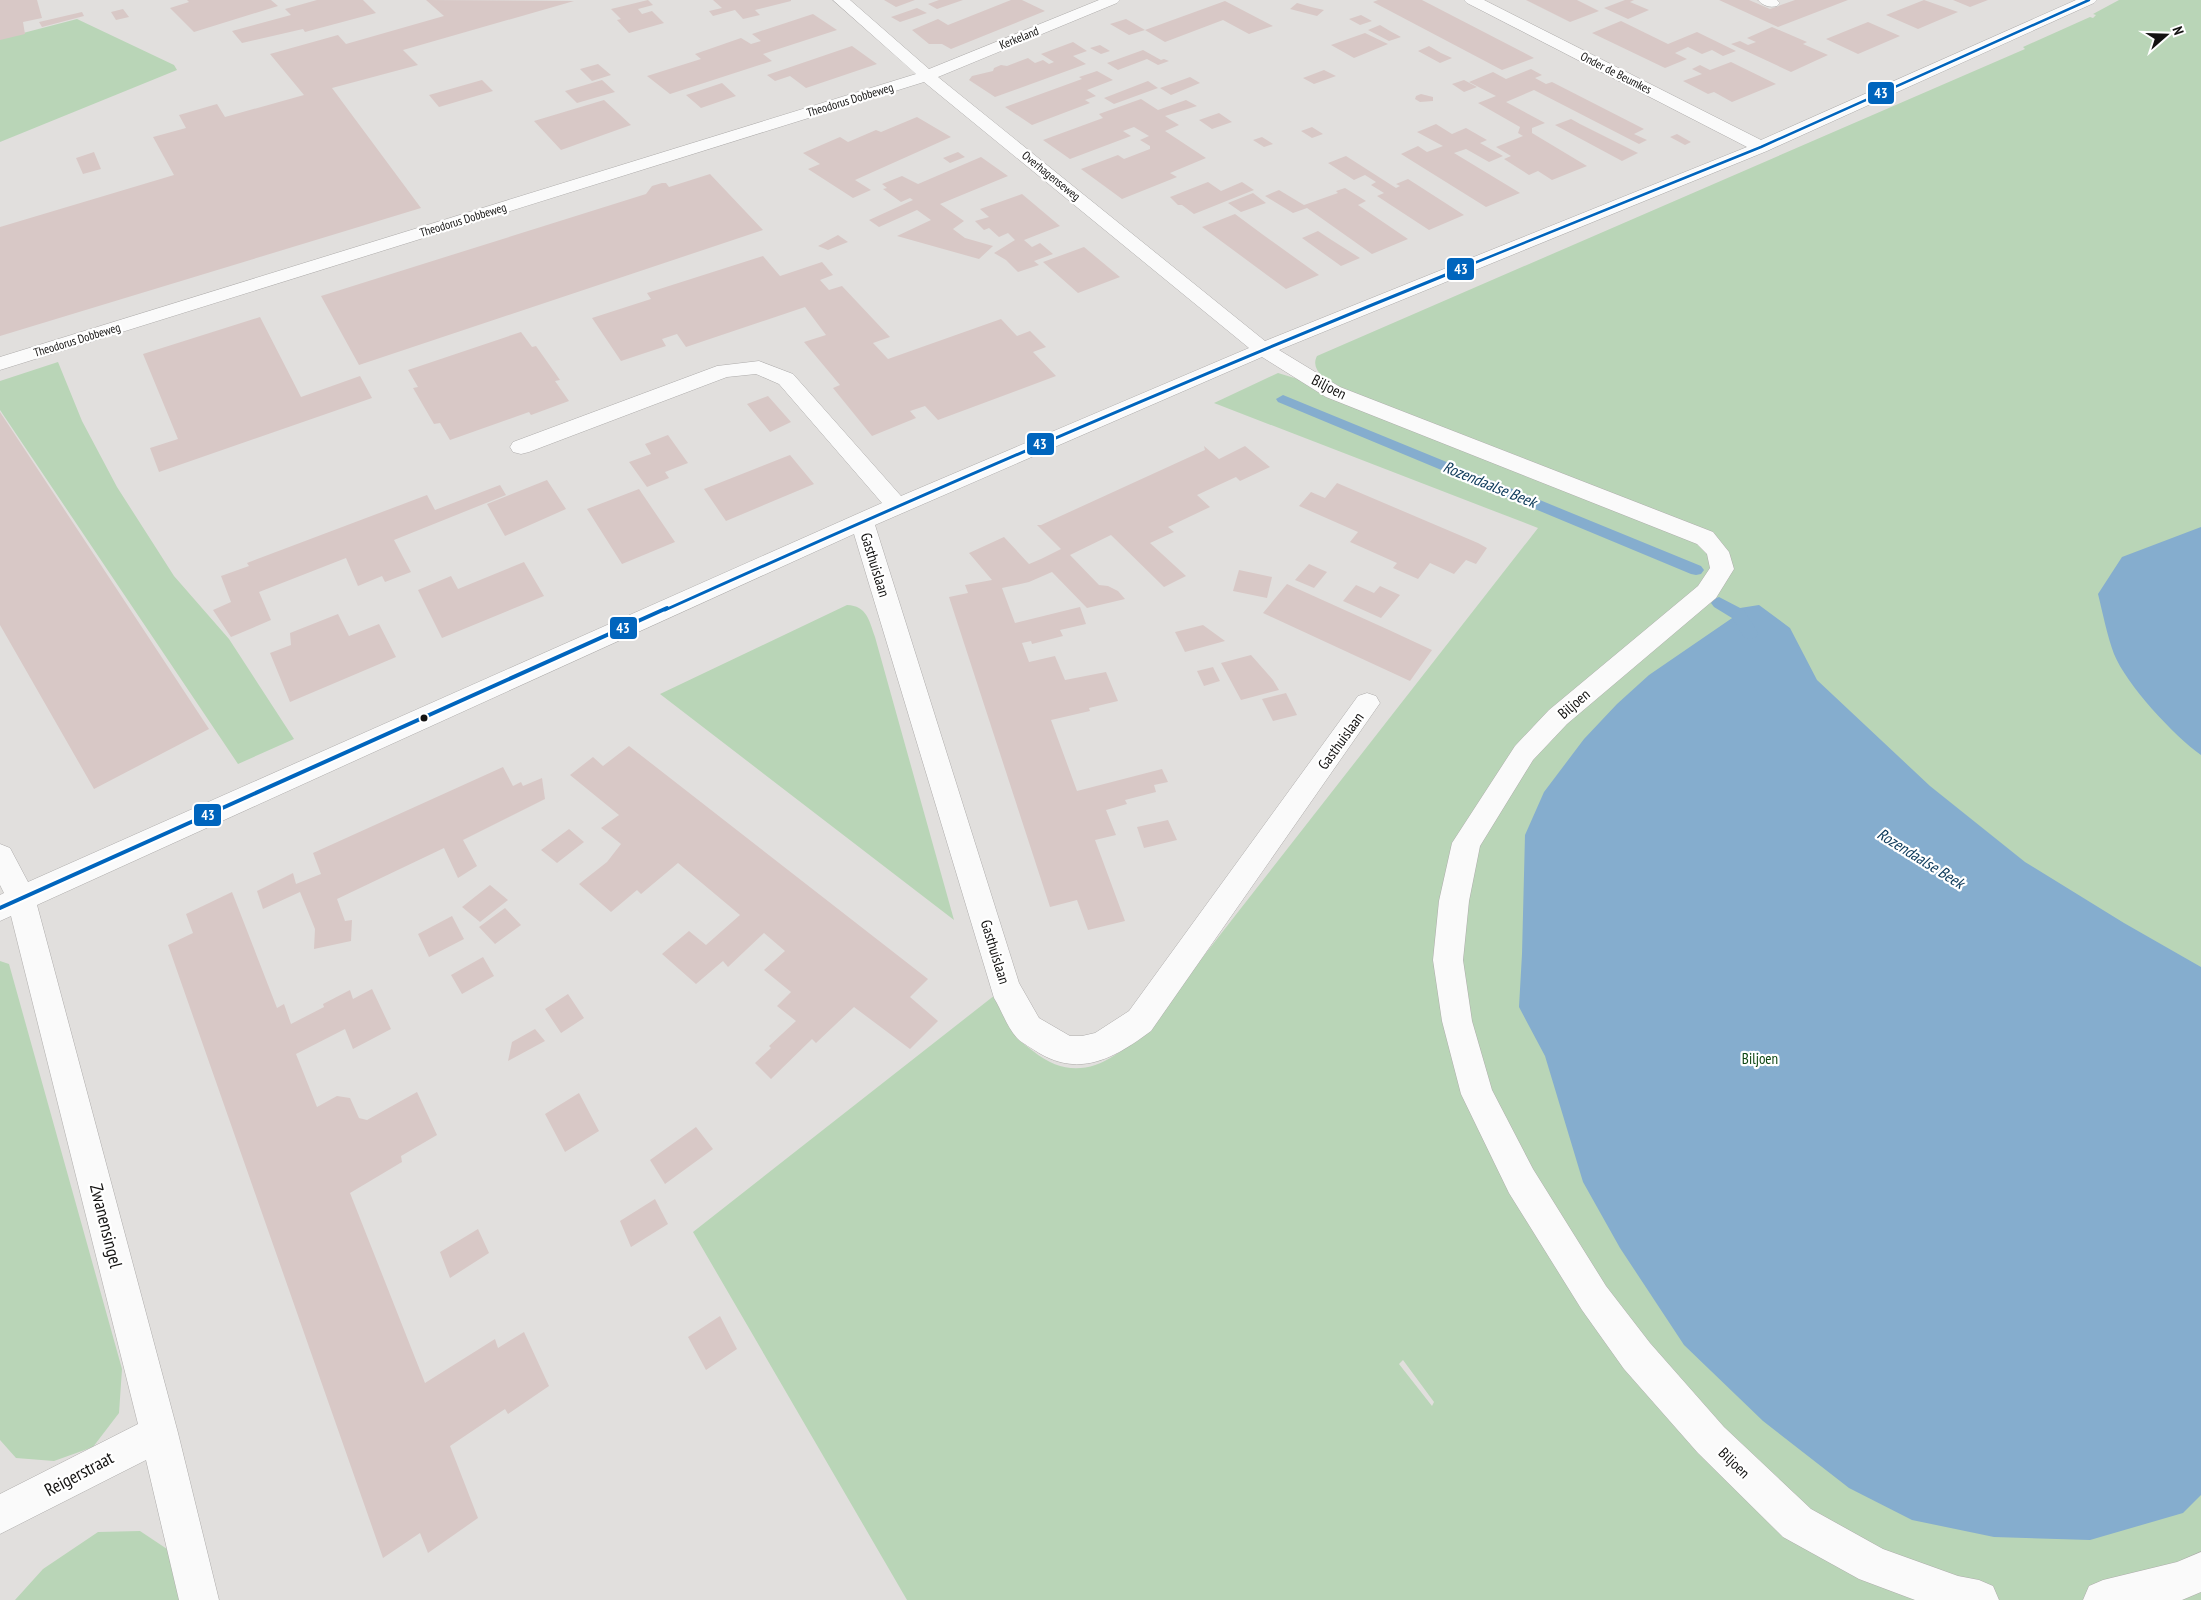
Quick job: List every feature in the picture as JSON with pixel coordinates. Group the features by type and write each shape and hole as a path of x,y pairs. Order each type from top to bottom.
{"street":[{"name":"Overhagenseweg","path":"841,0 927,76 1263,349"},
{"name":"Kerkeland","path":"927,76 1112,0"},
{"name":"Onder de Beumkes","path":"1472,0 1760,147"},
{"name":"Gasthuislaan","path":"11,903 862,521 1263,349 1760,147 2089,0"},
{"name":"Theodorus Dobbeweg","path":"0,364 927,76"},
{"name":"Biljoen","path":"1263,349 1333,392 1705,538 1721,554 1722,569 1707,592 1558,717 1524,752 1466,843 1454,901 1448,960 1457,1021 1477,1094 1521,1181 1594,1298 1637,1356 1711,1440 1798,1523 1873,1565 1958,1596 1979,1600"},
{"path":"521,447 724,371 760,368 786,379 897,506"},
{"name":"Gasthuislaan","path":"862,521 1005,988 1029,1029 1056,1048 1074,1052 1092,1050 1117,1038 1140,1021 1368,703"},
{"name":"Zwanensingel","path":"0,856 11,903 159,1433 199,1600"},
{"name":"Reigerstraat","path":"0,1515 159,1433"},
{"path":"2103,1600 2178,1582 2201,1572"}],"green space":[{"name":"Biljoen","path":"2119,0 2201,0 2201,1600 907,1600 693,1232 995,995 1007,1021 1018,1038 1049,1062 1065,1067 1080,1068 1095,1065 1123,1050 1149,1026 1538,528 1214,403 1278,373 1301,380 1335,386 1317,370 1315,361 1317,356 2025,49 2023,47 2090,17 2093,18 2096,15 2093,14","holes":["1403,1360 1434,1402 1432,1406 1399,1364"]},
{"path":"77,19 174,65 177,70 0,142 0,39"},
{"path":"58,362 82,421 117,487 174,576 229,639 294,739 238,764 0,410 0,381"},
{"path":"847,605 854,606 863,611 873,631 954,920 660,694"},
{"path":"0,961 9,964 122,1369 119,1413 93,1447 54,1461 16,1458 0,1440"},
{"path":"140,1531 173,1553 186,1600 15,1600 43,1569 98,1532"}],"water":[{"path":"2201,527 2201,755 2152,709 2120,666 2109,639 2098,594 2122,557"},
{"path":"1759,605 1790,628 1817,680 1930,786 2025,862 2124,923 2201,967 2201,1495 2183,1513 2090,1540 1994,1537 1912,1520 1849,1488 1763,1421 1684,1345 1620,1248 1583,1182 1545,1056 1519,1007 1525,835 1544,792 1584,739 1617,704 1649,675 1738,614 1740,608"}],"building":[{"path":"0,0 37,0 42,18 23,22 25,34 0,40"},
{"path":"187,0 271,0 278,6 194,32 170,8 189,2"},
{"path":"317,0 363,0 376,13 305,32 303,29 242,43 232,31 291,15 285,9"},
{"path":"426,0 574,1 403,50 418,65 332,88 421,208 0,336 0,227 174,175 153,137 186,128 179,115 217,104 225,117 304,95 270,54 338,35 346,44 444,16"},
{"path":"648,0 653,5 638,9 642,14 652,11 664,23 629,33 617,20 621,19 611,9"},
{"path":"713,0 791,1 755,10 760,15 743,19 735,10 713,16 709,11 722,8"},
{"path":"884,0 915,0 896,7"},
{"path":"939,0 963,0 937,9 928,4"},
{"path":"1011,0 1022,0 1045,11 951,49 942,44 929,44 912,30 938,19 948,25"},
{"path":"1378,0 1422,0 1534,58 1502,70 1373,2"},
{"path":"1526,0 1577,0 1599,11 1570,22"},
{"path":"1625,0 1634,0 1630,2 1649,10 1628,19 1604,8"},
{"path":"1719,0 1749,0 1770,9 1795,0 1848,0 1778,27"},
{"path":"1924,0 1958,12 1918,29 1886,15"},
{"path":"1953,0 1988,0 1970,7"},
{"path":"1225,1 1273,26 1249,34 1223,20 1165,42 1145,30"},
{"path":"1297,3 1324,10 1317,16 1290,9"},
{"path":"917,8 927,13 900,22 891,17"},
{"path":"123,9 129,17 116,20 111,12"},
{"path":"82,12 84,16 42,27 39,22"},
{"path":"813,14 837,30 763,54 772,61 670,94 647,76 701,59 695,54 741,38 751,44 761,41 752,34"},
{"path":"1361,15 1372,21 1360,25 1349,19"},
{"path":"1126,19 1145,30 1129,35 1110,24"},
{"path":"1621,21 1668,44 1697,32 1736,51 1723,56 1712,50 1702,54 1688,47 1675,53 1687,59 1665,68 1592,33"},
{"path":"1868,22 1900,36 1858,54 1826,39"},
{"path":"1380,25 1401,37 1389,41 1368,30"},
{"path":"1772,27 1807,42 1803,44 1828,55 1791,72 1731,44 1740,41 1748,45 1756,42 1747,38"},
{"path":"1365,33 1388,44 1354,58 1331,45"},
{"path":"1073,42 1087,51 1073,56 1086,64 995,97 969,80 972,76 993,71 994,68 1001,65 1007,66 1028,58 1035,63 1043,60 1049,64 1054,62 1041,54"},
{"path":"1100,45 1110,51 1101,54 1090,48"},
{"path":"852,46 877,64 806,88 790,76 775,81 767,75"},
{"path":"1429,46 1452,58 1440,63 1418,51"},
{"path":"1143,50 1161,60 1169,61 1158,65 1147,59 1118,70 1107,63"},
{"path":"1731,62 1776,84 1732,102 1714,92 1708,94 1683,81 1702,74 1692,69 1700,65 1710,70"},
{"path":"598,64 611,75 592,81 580,69"},
{"path":"1531,69 1542,75 1535,78 1546,84 1552,82 1644,129 1634,134 1647,140 1639,144 1534,90 1506,102 1545,123 1532,128 1532,133 1587,166 1552,180 1538,171 1529,175 1504,159 1511,156 1496,147 1523,136 1518,133 1520,127 1478,103 1496,96 1469,82 1493,72 1506,79"},
{"path":"1324,70 1336,76 1314,84 1303,78"},
{"path":"1097,71 1113,80 1087,90 1096,96 1085,100 1090,103 1032,125 1005,107 1082,79 1079,77"},
{"path":"1190,77 1200,83 1171,95 1160,88"},
{"path":"482,80 493,91 439,107 429,95"},
{"path":"602,80 615,92 577,103 565,91"},
{"path":"1464,80 1477,87 1464,92 1452,84"},
{"path":"1148,81 1158,88 1114,104 1104,98"},
{"path":"722,83 736,96 701,108 686,95"},
{"path":"1421,94 1433,97 1433,101 1420,102 1415,99 1416,96"},
{"path":"1141,99 1158,110 1186,100 1197,106 1165,116 1179,125 1165,131 1206,158 1170,173 1177,177 1122,199 1081,169 1118,155 1124,159 1150,149 1150,146 1140,140 1149,136 1134,127 1123,131 1131,136 1070,159 1043,140 1103,118 1099,114"},
{"path":"604,100 631,125 561,150 534,121"},
{"path":"1219,113 1232,122 1212,129 1199,120"},
{"path":"917,117 951,137 855,180 871,190 853,198 808,169 820,164 803,153 840,137 848,142 876,130 881,132"},
{"path":"1571,119 1638,153 1622,161 1555,125"},
{"path":"1436,124 1452,134 1466,128 1487,140 1480,143 1503,156 1489,162 1466,149 1454,153 1520,193 1486,207 1401,154 1418,146 1427,152 1443,146 1417,132"},
{"path":"1312,127 1323,134 1312,138 1301,131"},
{"path":"1677,134 1691,142 1685,145 1670,137"},
{"path":"1262,137 1273,144 1264,147 1253,140"},
{"path":"94,152 101,169 83,174 76,158"},
{"path":"958,152 965,157 950,163 943,158"},
{"path":"1346,156 1396,188 1400,186 1396,184 1408,179 1464,215 1429,230 1377,196 1384,193 1371,185 1376,182 1365,175 1354,180 1328,163"},
{"path":"981,157 1008,176 940,204 964,221 953,229 965,238 993,246 979,259 897,236 931,220 917,210 879,227 869,220 913,200 910,198 901,202 883,189 887,188 882,184 902,176 918,184"},
{"path":"710,174 763,230 359,365 321,296 646,194 652,186 666,183 669,187"},
{"path":"1208,182 1221,191 1242,182 1254,190 1194,214 1182,205 1178,205 1170,197"},
{"path":"1345,188 1366,201 1358,205 1408,239 1372,254 1307,208 1293,213 1265,196 1279,190 1304,205 1338,193 1336,191"},
{"path":"1253,193 1266,203 1241,212 1228,203"},
{"path":"1022,194 1060,226 1024,240 1032,247 1040,243 1053,254 1034,261 1039,265 1018,272 1006,260 994,253 1015,240 1008,233 999,237 989,228 984,230 975,221 989,217 980,209"},
{"path":"1235,214 1319,275 1286,289 1202,227"},
{"path":"1318,231 1360,258 1341,266 1302,238"},
{"path":"838,235 848,242 828,250 818,246"},
{"path":"1084,247 1120,277 1078,293 1043,262"},
{"path":"763,256 780,276 822,262 833,275 820,280 829,290 842,286 890,337 873,343 888,359 1001,319 1017,336 1030,331 1046,347 1033,352 1056,376 938,420 925,406 910,411 916,418 872,436 833,388 840,385 804,342 826,335 805,307 686,347 677,334 662,339 666,346 621,361 592,318 651,299 647,293"},
{"path":"260,317 301,397 360,376 372,398 159,472 150,448 178,439 143,354"},
{"path":"521,332 532,347 536,346 560,380 555,381 569,401 531,415 529,412 450,440 440,423 434,424 413,388 418,387 408,370"},
{"path":"768,396 791,422 770,432 747,404"},
{"path":"0,412 209,729 94,789 0,625"},
{"path":"668,435 688,463 665,472 669,478 647,487 629,462 651,454 645,444"},
{"path":"1204,446 1219,459 1245,446 1270,467 1240,481 1236,477 1197,495 1210,507 1168,527 1174,532 1150,543 1186,576 1164,587 1111,535 1070,555 1099,585 1108,586 1118,591 1125,599 1087,608 1052,572 1029,582 1002,588 1015,623 1080,607 1086,624 1060,630 1063,636 1032,644 1031,641 1022,643 1029,662 1055,656 1065,680 1106,672 1118,701 1089,708 1090,711 1051,720 1077,791 1162,769 1168,782 1154,785 1156,792 1125,800 1127,804 1106,810 1116,835 1095,840 1125,921 1088,930 1077,900 1050,907 949,597 968,593 965,585 992,580 969,553 1004,537 1029,564 1041,559 1061,549 1037,525 1041,525 1205,450"},
{"path":"790,455 814,484 726,521 704,489"},
{"path":"547,480 566,509 505,536 487,504"},
{"path":"1337,483 1487,548 1476,564 1466,560 1454,574 1430,563 1418,579 1393,568 1397,563 1350,542 1358,532 1299,506 1311,492 1325,498"},
{"path":"500,485 506,495 394,540 411,572 385,582 382,576 358,586 346,558 259,592 271,620 231,637 213,610 231,602 221,576 249,566 247,563 427,495 435,510"},
{"path":"639,489 675,542 622,564 587,509"},
{"path":"524,562 544,596 442,638 418,590 451,576 458,589"},
{"path":"1309,564 1327,572 1314,588 1295,580"},
{"path":"1239,570 1272,577 1267,598 1233,591"},
{"path":"1287,584 1432,650 1410,681 1263,613"},
{"path":"1356,585 1374,593 1380,586 1400,595 1381,618 1343,601"},
{"path":"338,614 349,636 379,624 396,657 290,702 270,653 291,645 290,633"},
{"path":"1203,625 1225,641 1185,652 1175,632"},
{"path":"1251,655 1273,680 1279,690 1241,700 1221,663"},
{"path":"1213,667 1220,681 1204,686 1197,671"},
{"path":"1286,693 1297,715 1273,721 1262,699"},
{"path":"629,746 928,979 910,997 938,1021 910,1049 854,1007 816,1043 812,1039 771,1079 755,1063 771,1048 769,1046 796,1021 777,1006 791,992 764,970 785,951 764,933 728,967 723,961 696,984 662,954 689,931 706,945 740,915 678,863 641,894 637,890 611,912 579,884 607,862 621,844 601,828 619,815 570,775 593,757 603,766"},
{"path":"503,767 513,786 521,782 523,786 542,778 545,799 463,840 477,866 458,878 444,848 337,899 345,921 352,920 351,941 314,949 315,929 300,892 263,909 257,891 293,873 296,884 321,874 313,853"},
{"path":"1168,820 1177,840 1144,848 1137,827"},
{"path":"569,829 584,842 557,863 541,850"},
{"path":"490,885 508,900 480,922 462,907"},
{"path":"232,892 277,1008 284,1004 291,1024 324,1007 323,1004 350,990 353,999 372,989 391,1029 353,1049 345,1029 296,1054 317,1107 337,1096 350,1098 359,1118 367,1120 417,1092 437,1135 401,1156 402,1162 350,1193 425,1383 495,1339 498,1348 524,1332 549,1386 508,1414 505,1409 450,1446 478,1518 428,1553 420,1533 383,1558 168,945 193,933 186,914"},
{"path":"505,908 521,925 495,944 479,927"},
{"path":"452,916 464,939 429,957 418,934"},
{"path":"483,957 494,976 462,994 451,975"},
{"path":"568,994 584,1018 561,1033 545,1009"},
{"path":"535,1029 545,1041 508,1061 512,1042"},
{"path":"579,1093 599,1131 565,1152 545,1114"},
{"path":"696,1127 713,1149 665,1184 650,1160"},
{"path":"655,1199 668,1224 631,1247 620,1221"},
{"path":"478,1229 489,1253 450,1278 440,1252"},
{"path":"720,1316 737,1349 706,1370 688,1337"}],"waterway":[{"name":"Rozendaalse Beek","path":"1283,399 1696,570"},
{"name":"Rozendaalse Beek","path":"1719,603 1738,614 1750,633"}],"transit line":[{"name":"43","path":"0,908 862,521 1263,349 1761,147 2089,0"}]}
